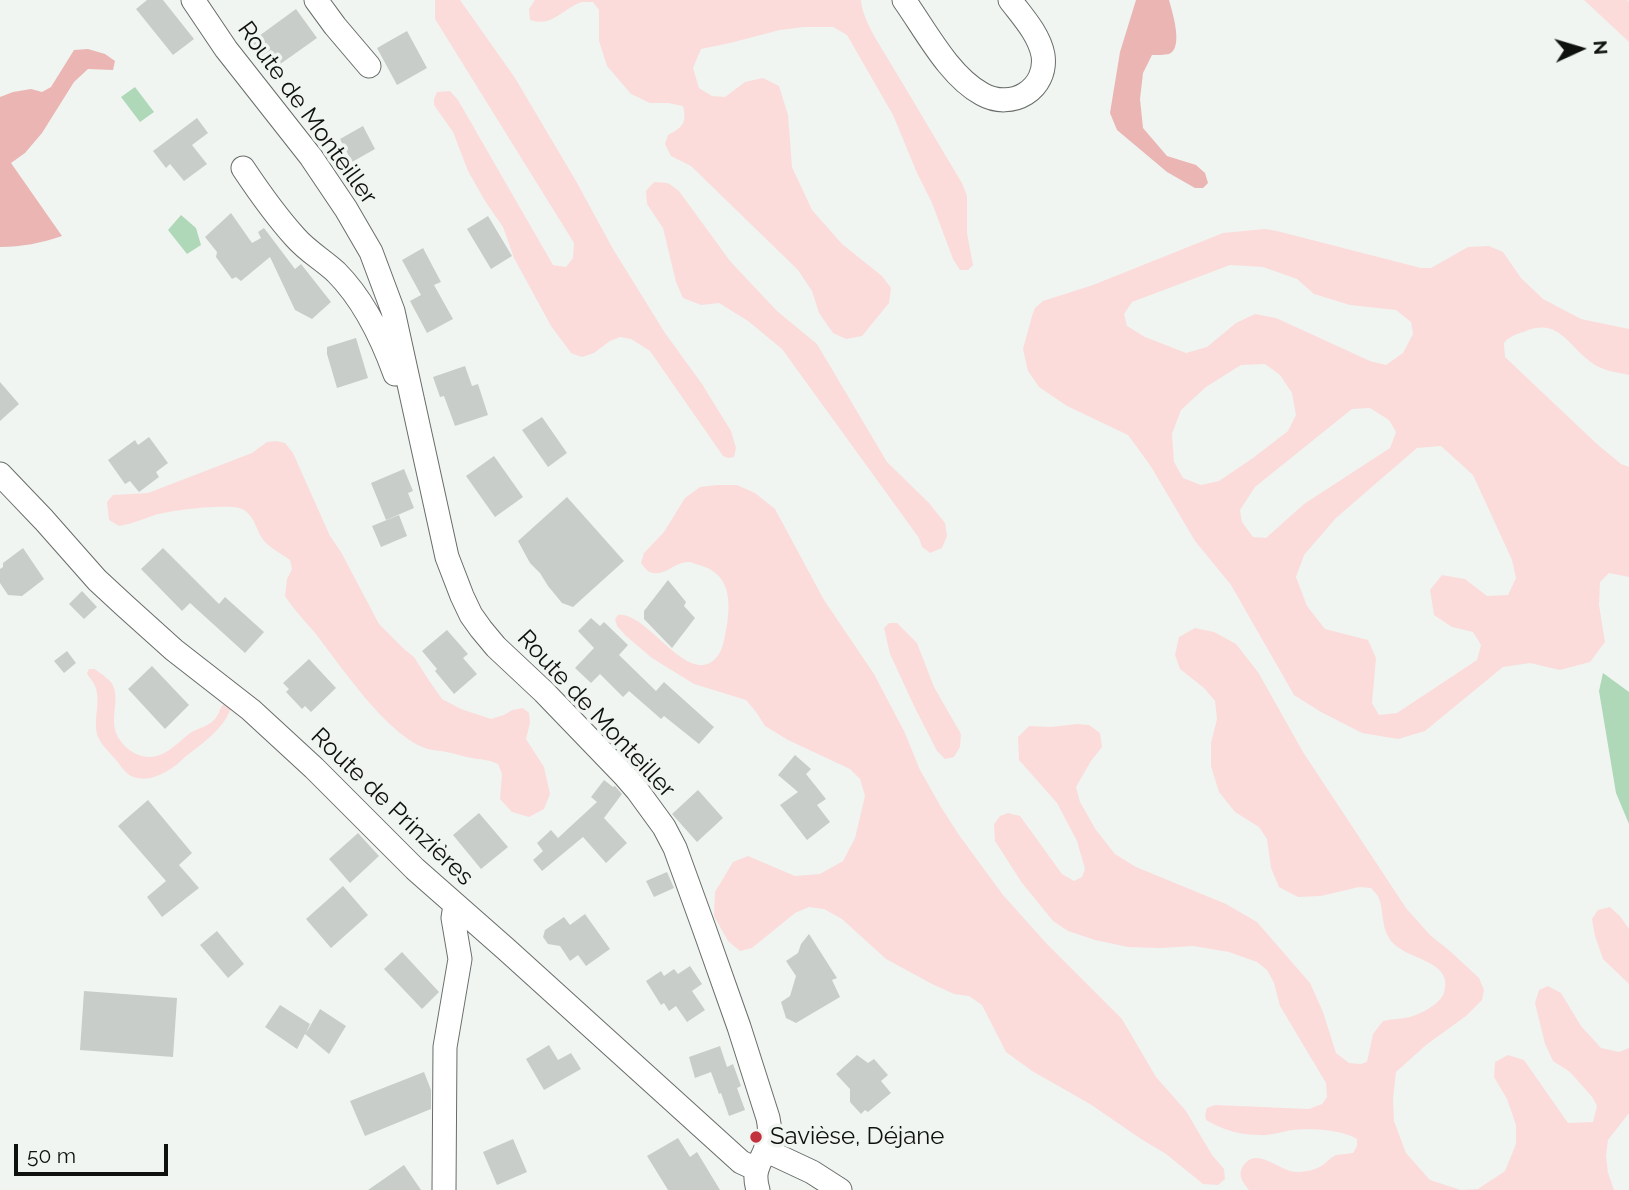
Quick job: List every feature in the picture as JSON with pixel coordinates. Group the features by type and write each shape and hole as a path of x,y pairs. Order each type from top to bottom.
{"street":[{"name":"Route de Monteiller","path":"193,0 226,49 311,157 365,240 388,295 447,557 471,615 496,646 544,692 637,790 664,827 675,848 740,1027 765,1108 769,1133 760,1168"},
{"path":"316,0 369,66"},
{"path":"904,0 959,76 984,96 998,101 1009,101 1030,91 1041,75 1043,65 1043,53 1038,40 1010,0"},
{"name":"Route de Monteiller","path":"243,169 293,236 337,273 352,291 369,317 395,373 402,381 407,382"},
{"name":"Route de Prinzières","path":"0,474 97,580 174,650 251,710 314,768 397,852 741,1161 760,1168 811,1172 840,1190"},
{"path":"444,1190 445,1047 460,959 453,918 455,905"}],"shaded area":[{"path":"435,0 460,0 515,78 613,249 731,431 736,448 734,457 723,456 650,351 631,339 620,337 582,357 571,353 551,326 514,258 503,227 468,171 453,132 434,105 437,92 450,91 458,100 553,265 566,267 573,258 574,243 435,19"},
{"path":"535,0 861,0 874,36 962,183 967,196 967,233 973,265 968,270 960,270 953,259 932,203 893,115 847,35 833,27 780,30 701,49 693,68 699,88 712,96 725,97 745,82 763,78 779,86 788,115 792,167 812,210 842,244 882,276 891,288 889,303 862,336 846,339 833,333 819,313 812,291 798,270 691,166 671,156 665,144 668,135 683,124 683,106 650,103 631,94 607,66 599,41 599,10 593,2 582,2 551,19 538,22 530,20 529,9"},
{"path":"1136,0 1169,0 1176,37 1173,50 1169,54 1152,55 1143,73 1140,99 1143,128 1167,156 1196,165 1205,173 1208,183 1203,188 1195,188 1167,172 1117,130 1110,113 1120,52"},
{"path":"1584,0 1627,0 1629,42"},
{"path":"88,49 105,54 115,61 113,70 88,69 74,82 42,133 25,153 11,163 62,236 31,244 0,247 0,97 31,89 42,92 51,87 74,50"},
{"path":"135,87 154,112 140,122 121,97"},
{"path":"654,182 668,183 679,191 730,261 777,311 817,344 887,462 929,503 945,523 947,536 942,548 930,553 922,547 919,538 782,349 748,321 719,303 701,305 683,298 676,282 663,228 647,204 646,191"},
{"path":"181,215 196,228 201,245 187,254 168,230"},
{"path":"1265,229 1277,231 1421,268 1431,268 1468,247 1489,246 1503,252 1521,278 1543,299 1581,319 1629,329 1629,375 1596,366 1563,336 1548,328 1528,330 1512,336 1504,343 1505,357 1597,444 1621,464 1629,467 1629,577 1609,573 1600,582 1599,605 1605,642 1590,662 1560,670 1530,663 1503,667 1425,731 1398,739 1362,733 1294,695 1231,585 1195,541 1150,465 1128,435 1067,406 1039,387 1028,371 1023,349 1035,308 1043,301 1093,285 1223,233","holes":["1230,265 1263,267 1297,279 1314,294 1350,305 1396,310 1411,322 1413,334 1403,353 1386,365 1370,361 1276,318 1255,314 1236,323 1207,347 1186,353 1145,337 1127,326 1124,314 1132,302","1265,364 1280,375 1292,393 1296,415 1288,431 1219,481 1201,485 1183,478 1174,462 1172,434 1181,410 1206,387 1241,365","1370,408 1389,420 1396,432 1390,448 1304,504 1266,538 1253,537 1242,522 1240,510 1255,487 1352,409","1441,446 1473,475 1512,560 1516,578 1508,595 1487,596 1465,579 1442,575 1430,590 1434,615 1452,627 1473,632 1481,645 1477,660 1397,713 1379,715 1372,703 1376,658 1368,640 1325,629 1307,606 1296,577 1304,555 1336,518 1417,448"]},
{"path":"267,442 285,443 293,453 330,536 379,624 414,657 442,699 491,719 523,708 529,713 530,723 526,739 544,767 550,794 544,809 529,817 512,812 500,799 502,774 498,764 430,750 395,729 351,680 285,596 287,579 292,569 290,560 264,541 253,519 242,509 186,509 119,526 109,520 107,502 113,495 148,493 252,453"},
{"path":"737,485 755,493 775,509 824,600 874,674 905,733 920,770 959,835 1003,895 1047,944 1122,1019 1156,1077 1186,1111 1212,1155 1224,1169 1225,1179 1218,1185 1203,1184 1166,1154 1090,1104 1032,1071 1006,1052 982,1005 969,996 954,994 932,984 886,959 842,919 824,909 809,907 795,913 752,948 740,951 728,941 714,916 715,892 733,862 748,856 795,876 820,874 843,861 855,838 865,796 860,779 850,769 788,740 765,726 746,700 694,684 652,658 617,626 615,619 618,615 629,617 691,663 703,665 714,660 720,653 729,605 726,588 717,574 691,562 653,573 646,570 641,563 644,553 664,532 685,498 700,487"},
{"path":"889,623 897,623 917,643 934,687 961,734 960,747 954,757 945,759 937,751 915,708 890,654 884,628"},
{"path":"1195,628 1214,632 1236,644 1258,672 1303,752 1406,908 1430,935 1479,978 1484,990 1482,1000 1396,1072 1393,1099 1394,1121 1406,1153 1430,1180 1461,1190 1249,1190 1241,1173 1249,1160 1261,1159 1290,1171 1304,1172 1320,1167 1336,1155 1353,1153 1357,1146 1357,1139 1334,1131 1300,1129 1252,1135 1219,1127 1206,1120 1207,1108 1215,1105 1309,1109 1322,1104 1327,1097 1326,1083 1280,1006 1274,983 1267,970 1257,962 1229,952 1193,946 1128,947 1068,931 1053,921 1022,883 995,841 994,824 1000,816 1008,813 1020,816 1062,874 1074,881 1082,877 1085,869 1077,841 1057,803 1019,760 1018,737 1029,726 1089,725 1100,733 1102,747 1076,787 1080,802 1096,830 1115,854 1136,867 1226,904 1257,922 1310,983 1336,1053 1349,1063 1367,1062 1373,1034 1383,1021 1414,1016 1439,1001 1444,993 1442,973 1435,966 1396,946 1389,938 1380,901 1371,888 1359,887 1321,896 1298,897 1279,887 1271,868 1267,839 1259,827 1235,812 1219,792 1211,766 1211,743 1217,719 1215,701 1204,688 1180,669 1175,655 1179,637"},
{"path":"89,669 95,669 113,685 115,731 127,748 144,757 164,753 190,733 209,724 216,718 225,702 231,707 218,729 173,767 160,775 138,778 125,771 99,739 96,726 97,693 87,673"},
{"path":"1603,673 1629,692 1629,824 1616,793 1599,691"},
{"path":"1610,907 1629,929 1629,984 1603,959 1595,936 1592,919 1598,910"},
{"path":"1548,986 1561,993 1581,1026 1601,1048 1619,1052 1629,1048 1629,1113 1608,1140 1606,1156 1614,1190 1461,1190 1478,1189 1505,1171 1516,1144 1516,1125 1507,1099 1494,1077 1495,1062 1508,1055 1524,1060 1568,1123 1593,1122 1597,1106 1593,1098 1570,1072 1553,1061 1545,1044 1535,1003 1539,990"}],"building":[{"path":"147,0 163,0 194,39 173,55 136,9"},
{"path":"296,9 317,38 269,72 248,44"},
{"path":"407,31 427,68 397,85 377,48"},
{"path":"197,118 208,133 192,145 207,164 184,181 170,164 166,168 153,151"},
{"path":"363,126 375,149 352,162 340,139"},
{"path":"231,213 252,243 261,238 258,232 264,228 295,269 301,264 331,302 312,319 295,310 270,257 241,281 236,277 232,279 205,237"},
{"path":"488,216 512,256 491,269 467,229"},
{"path":"423,248 441,282 434,285 453,319 427,333 410,301 421,295 402,260"},
{"path":"356,338 368,378 337,388 327,347"},
{"path":"465,366 472,386 478,384 488,415 455,426 444,396 440,397 433,377"},
{"path":"0,382 19,404 0,421"},
{"path":"542,417 567,453 548,467 522,430"},
{"path":"149,437 168,463 156,472 159,477 139,492 130,481 125,484 108,460 135,440 138,445"},
{"path":"494,456 523,497 495,517 466,476"},
{"path":"404,469 413,491 408,493 414,508 386,520 371,483"},
{"path":"567,497 624,561 573,607 562,603 530,563 518,541"},
{"path":"399,515 407,536 381,547 372,526"},
{"path":"23,548 44,579 22,596 8,595 0,583 0,569 3,563"},
{"path":"163,548 219,604 225,597 264,632 245,653 190,603 182,611 141,569"},
{"path":"668,580 695,618 672,648 644,619 644,611"},
{"path":"82,591 97,607 84,619 69,604"},
{"path":"591,618 600,626 604,622 628,645 619,655 656,691 664,682 714,727 699,744 664,716 661,719 629,691 623,697 600,674 591,683 575,668 594,648 578,631"},
{"path":"447,630 468,654 463,658 477,674 454,694 422,651"},
{"path":"67,651 76,663 64,673 54,661"},
{"path":"309,659 336,688 311,712 305,706 302,709 286,692 289,689 283,683"},
{"path":"152,666 189,705 165,729 128,689"},
{"path":"795,755 811,769 806,774 826,799 817,805 830,822 807,840 780,805 798,792 778,775"},
{"path":"604,780 622,794 604,818 627,843 606,863 583,837 542,871 533,860 543,851 537,843 551,830 558,838 597,802 591,797"},
{"path":"698,790 723,818 697,842 672,814"},
{"path":"148,800 192,853 179,865 199,888 162,917 147,897 166,881 118,826"},
{"path":"479,813 508,847 481,869 453,835"},
{"path":"358,833 379,856 350,883 329,859"},
{"path":"667,872 674,888 654,897 646,881"},
{"path":"343,886 368,915 331,948 306,919"},
{"path":"585,914 610,949 586,966 578,955 570,961 560,946 548,944 543,937 545,930 564,917 570,925"},
{"path":"217,931 244,964 228,978 200,945"},
{"path":"809,934 837,978 832,980 840,997 796,1023 786,1018 781,1002 790,996 796,976 786,961 798,953"},
{"path":"402,952 439,992 422,1009 384,969"},
{"path":"690,966 702,984 692,991 705,1010 687,1022 676,1006 669,1011 664,1003 661,1005 646,981 661,971 664,976 674,969 678,974"},
{"path":"84,991 177,998 173,1057 80,1050"},
{"path":"280,1005 310,1024 306,1033 320,1009 346,1026 329,1054 305,1034 297,1049 265,1027"},
{"path":"549,1045 558,1060 571,1053 581,1069 544,1090 526,1059"},
{"path":"720,1046 727,1067 733,1064 741,1086 737,1088 745,1110 729,1116 711,1072 695,1078 689,1057"},
{"path":"857,1055 868,1063 874,1059 888,1075 881,1081 891,1093 868,1112 865,1110 861,1114 850,1102 850,1089 836,1074"},
{"path":"424,1072 431,1090 431,1109 365,1136 350,1101"},
{"path":"678,1138 690,1157 697,1152 720,1190 668,1190 647,1156"},
{"path":"513,1139 527,1172 497,1185 483,1152"},
{"path":"404,1165 421,1190 368,1190"}],"place":[{"name":"Savièse, Déjane","path":"756,1137"}]}
